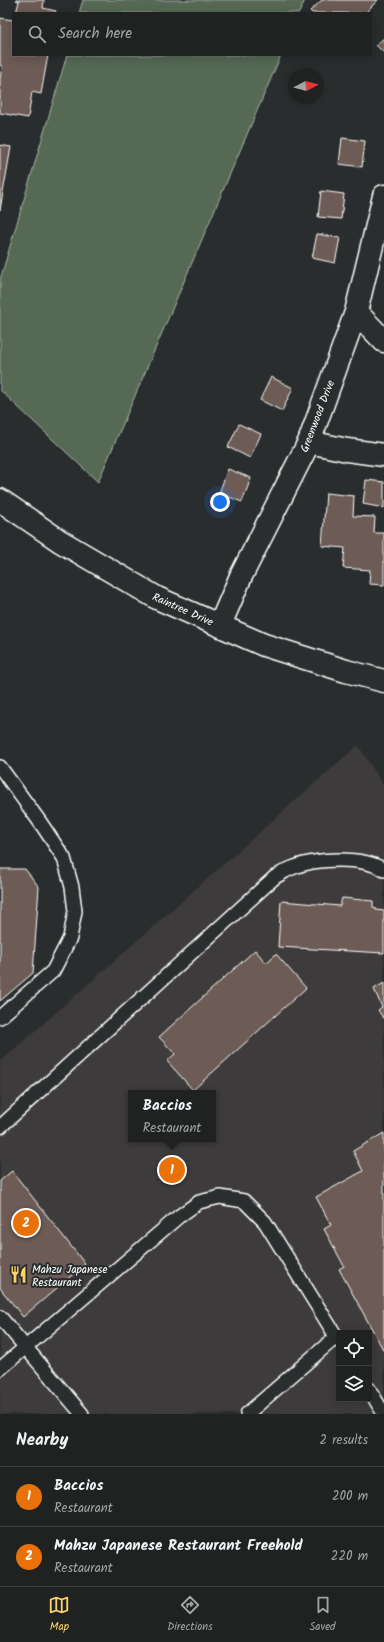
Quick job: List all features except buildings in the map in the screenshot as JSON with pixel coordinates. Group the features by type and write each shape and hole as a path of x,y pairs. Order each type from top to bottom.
{"street":[{"name":"Greenwood Drive","path":"220,625 241,576 309,442 356,312 384,196"},
{"path":"356,312 384,341"},
{"path":"309,442 347,450 384,455"},
{"name":"Raintree Drive","path":"0,500 60,541 157,598 264,645 346,671 384,681"}],"lane":[{"path":"0,767 64,858 72,887 75,911 70,938 53,971 0,1017"},
{"path":"0,1127 275,877 293,868 320,861 349,860 377,865 384,870"},
{"path":"0,1369 178,1217 199,1202 220,1197 244,1201 265,1222 336,1336"},
{"path":"0,1317 82,1414"},
{"path":"247,1414 336,1341"},
{"path":"372,1394 384,1414"}],"shaded area":[{"path":"358,745 384,786 384,1414 0,1414 0,1062"}],"green space":[{"path":"83,0 305,0 299,12 79,12"},
{"path":"67,56 281,56 98,482 0,390 0,280"}],"place":[{"name":"Baccios","path":"172,1170"},
{"name":"Mahzu Japanese Restaurant Freehold","path":"26,1223"},
{"name":"Mahzu Japanese Restaurant","path":"19,1275"}]}
